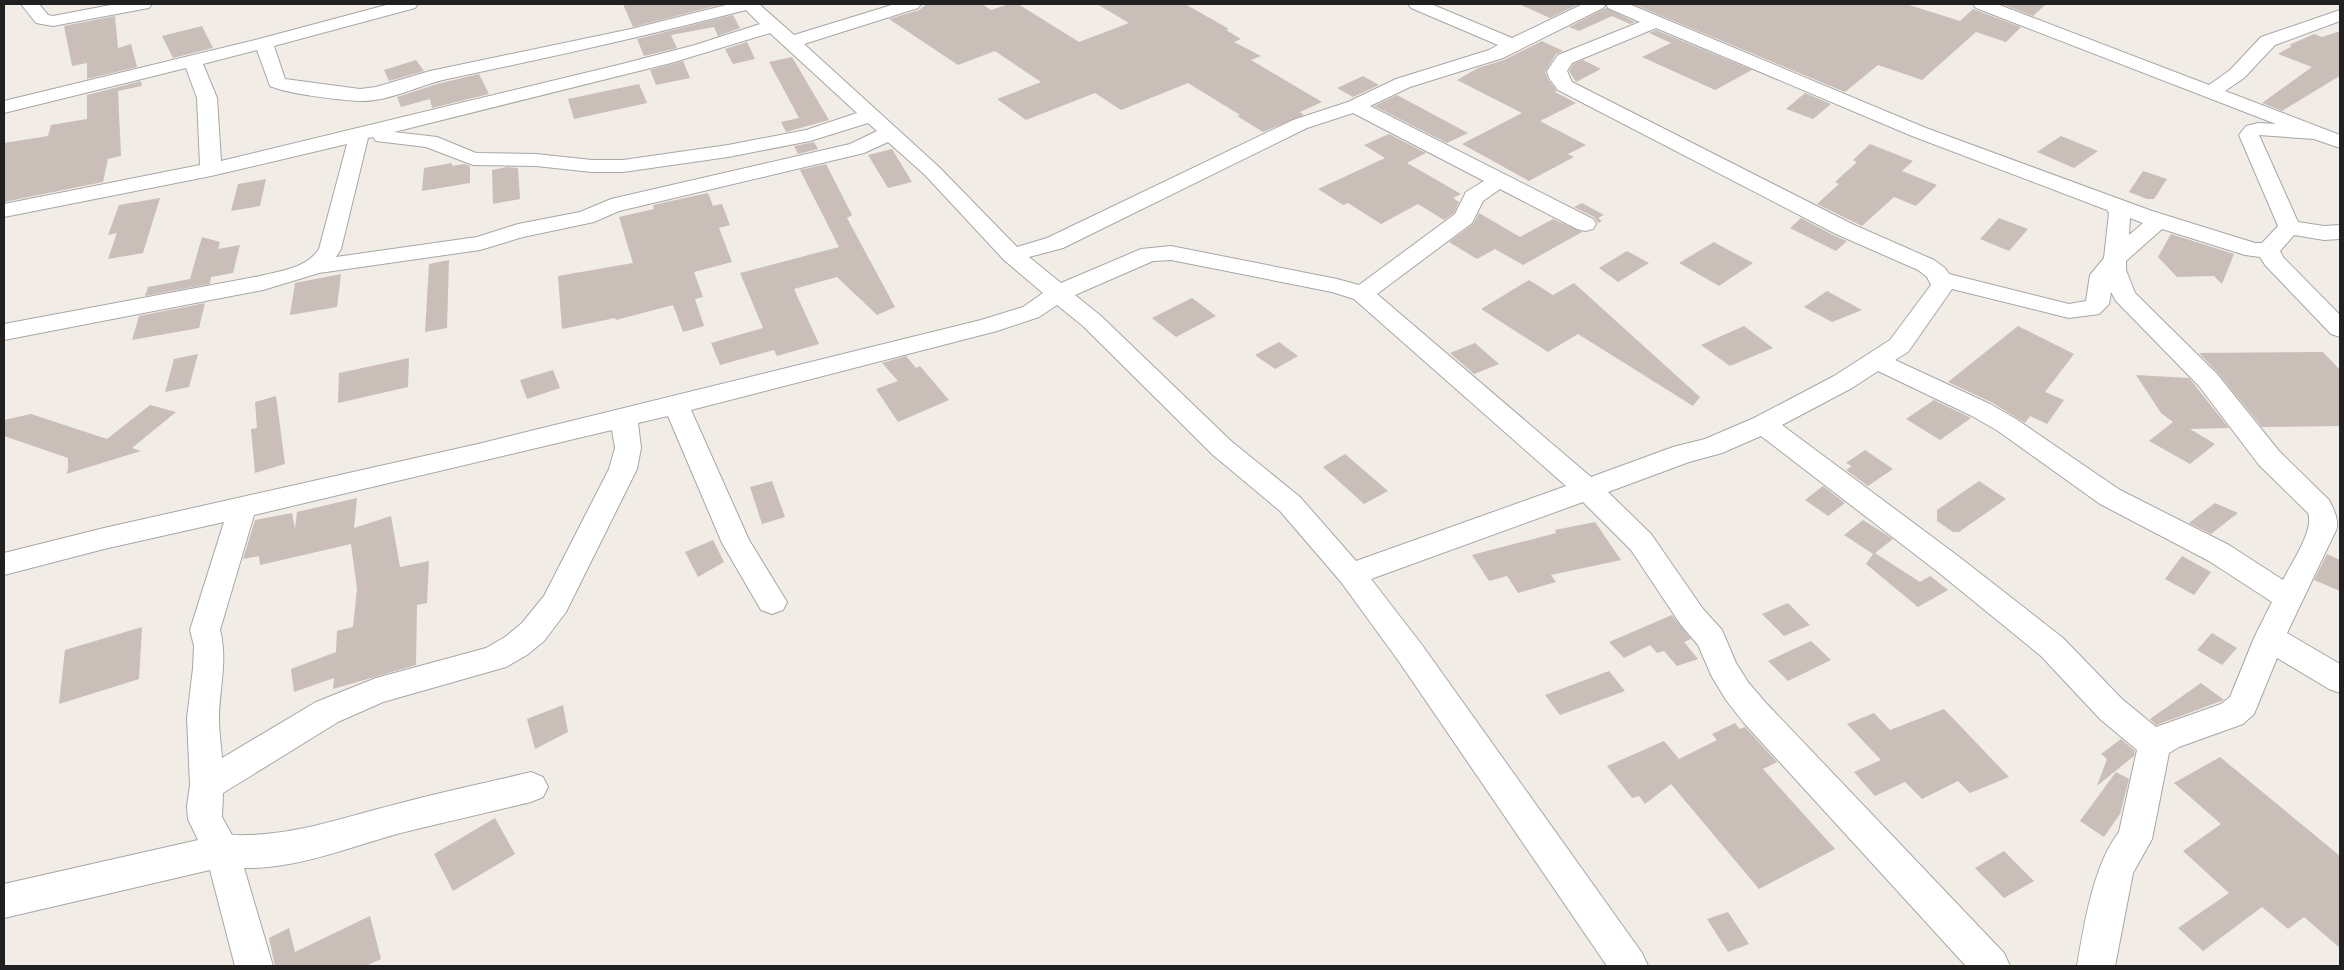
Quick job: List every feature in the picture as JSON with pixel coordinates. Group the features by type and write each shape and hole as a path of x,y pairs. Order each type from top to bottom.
{"street":[{"path":"30,4 42,19 53,22 144,4"},
{"path":"342,4 366,14"},
{"path":"4,107 409,4"},
{"path":"264,42 277,82 284,85 369,94 395,89 430,77 487,63 631,34 750,4 932,171 1012,254 1092,321 1222,448 1290,504 1351,574 1411,654 1629,966"},
{"path":"4,210 92,196 211,170 367,133 704,48 783,34 912,4"},
{"path":"1417,4 1513,45"},
{"path":"1012,254 1055,243 1300,124 1355,106 1403,83 1496,54 1597,4"},
{"path":"1614,4 1901,125 2116,206 2253,250 2268,250 2289,227"},
{"path":"1982,4 2212,91 2340,142"},
{"path":"2212,91 2237,74 2268,40 2340,15"},
{"path":"1655,22 1565,59 1557,71 1559,78 1565,86 1844,228 1926,265 1942,279 2069,311 2091,309 2097,304 2102,275 2115,259 2159,220"},
{"path":"192,60 203,83 207,98 211,170"},
{"path":"1355,106 1585,224"},
{"path":"367,133 381,137 430,141 473,159 536,160 592,166 623,166 728,151 880,124"},
{"path":"311,267 345,264 480,243 518,231 586,217 612,206 656,195 857,150 880,124"},
{"path":"2289,227 2249,135 2253,130 2315,132"},
{"path":"4,332 263,283 307,270 322,262 330,249 367,133"},
{"path":"1362,294 1464,218 1474,197 1499,180"},
{"path":"2096,966 2115,873 2124,854 2135,839 2154,745 2167,737 2232,714 2243,705 2269,638 2323,528 2324,518 2318,507 2269,458 2208,380 2124,296 2114,270 2120,213 2116,206"},
{"path":"2289,227 2324,233 2340,232"},
{"path":"2268,250 2273,260 2340,329"},
{"path":"4,564 61,548 242,509 624,419 988,326 1031,312 1058,293 1149,254 1171,253 1337,286 1362,294 1586,488 1641,542 1711,639 1723,668 1737,691 1755,713 1991,966"},
{"path":"1351,574 1682,454 1713,446 1763,424 1843,382 1899,346 1943,286 1942,279"},
{"path":"1877,361 1981,410 2007,425 2110,497 2219,553 2288,598"},
{"path":"676,405 736,543 772,602"},
{"path":"207,785 326,712 376,691 494,658 516,646 534,632 555,604 623,469 628,448 624,419"},
{"path":"1763,424 1933,553 2052,647 2111,709 2154,745"},
{"path":"242,509 204,630 209,646 210,668 204,718 207,785 204,806 205,819 222,852 254,966"},
{"path":"2269,638 2340,680"},
{"path":"4,902 222,852 260,852 297,847 397,819 531,787"}],"building":[{"path":"623,4 723,4 633,27"},
{"path":"927,4 982,4 991,10 1009,4 1018,4 1079,42 1129,23 1097,4 1185,4 1229,29 1226,30 1241,39 1234,42 1261,56 1251,60 1322,102 1300,112 1304,115 1263,132 1237,116 1240,115 1188,83 1121,110 1095,93 1026,120 997,99 1041,82 995,51 958,65 889,19 919,10"},
{"path":"1519,4 1579,4 1550,18"},
{"path":"1633,4 1906,4 1960,21 1973,9 2021,27 2006,42 1976,32 1922,80 1878,65 1845,92"},
{"path":"2002,4 2046,4 2033,16"},
{"path":"1606,8 1635,22 1630,24 1612,16 1579,31 1569,27"},
{"path":"733,15 740,28 718,36 714,27 671,35 677,48 644,56 637,39"},
{"path":"115,16 118,48 131,44 137,67 87,79 87,63 72,66 64,26"},
{"path":"202,26 213,48 173,58 162,36"},
{"path":"1656,30 1752,70 1715,90 1642,57 1671,43 1649,33"},
{"path":"2340,31 2340,78 2338,77 2282,111 2262,103 2312,67 2278,54 2292,46 2289,45 2314,34 2322,37"},
{"path":"1542,41 1563,51 1556,54 1545,72 1557,91 1555,92 1576,103 1540,121 1586,145 1568,154 1574,157 1529,181 1462,144 1522,113 1457,80 1478,68 1504,60"},
{"path":"747,42 755,59 733,64 725,49"},
{"path":"792,57 829,120 786,132 781,122 799,118 769,62"},
{"path":"416,60 424,71 389,81 384,70"},
{"path":"1583,60 1601,69 1576,82 1569,71 1573,64"},
{"path":"683,61 690,78 656,85 650,70"},
{"path":"479,74 489,94 432,108 430,99 401,107 397,97 437,84"},
{"path":"1363,76 1379,85 1353,97 1337,88"},
{"path":"141,81 142,86 118,91 121,156 108,159 103,182 4,202 4,143 48,136 51,125 87,119 87,95"},
{"path":"639,84 647,103 574,119 568,99"},
{"path":"1805,93 1831,104 1813,119 1786,109"},
{"path":"1397,95 1468,133 1447,143 1374,106"},
{"path":"1389,134 1426,153 1407,163 1461,194 1453,198 1459,202 1454,213 1444,220 1418,204 1381,224 1348,203 1343,205 1318,189 1385,158 1364,145"},
{"path":"2061,136 2098,151 2074,168 2037,152"},
{"path":"814,142 818,149 798,154 794,146"},
{"path":"1870,144 1913,161 1902,171 1937,185 1916,206 1894,197 1862,226 1817,204 1839,184 1835,182 1857,162 1853,160"},
{"path":"892,149 912,182 888,188 868,155"},
{"path":"452,163 452,166 464,164 470,166 470,183 422,191 424,168"},
{"path":"826,164 852,215 847,218 895,307 877,315 837,277 794,289 819,344 777,356 774,350 720,365 711,343 763,328 740,273 839,247 800,170"},
{"path":"507,167 518,168 520,199 493,204 492,170"},
{"path":"2143,171 2167,179 2154,199 2147,199 2129,192"},
{"path":"266,179 260,206 231,211 238,184"},
{"path":"708,193 713,206 722,204 730,225 719,228 732,262 694,272 703,297 695,299 704,326 683,332 673,305 616,320 615,318 562,329 558,276 633,263 619,217 654,209 653,205"},
{"path":"160,198 143,253 108,259 117,233 108,235 119,205"},
{"path":"1582,203 1604,215 1598,218 1602,221 1598,223 1594,217 1574,207"},
{"path":"1479,213 1520,237 1553,219 1582,232 1523,265 1495,249 1477,259 1449,242 1473,224"},
{"path":"1801,218 1847,241 1836,251 1790,228"},
{"path":"1999,218 2028,229 2009,251 1980,239"},
{"path":"2171,234 2234,254 2222,284 2214,276 2177,277 2158,257"},
{"path":"202,237 220,242 218,249 240,245 233,273 211,277 210,284 145,296 148,287 190,279"},
{"path":"1714,242 1753,263 1719,286 1679,263"},
{"path":"1627,251 1649,263 1618,282 1599,268"},
{"path":"449,260 447,328 425,332 429,264"},
{"path":"341,274 337,307 290,315 295,283"},
{"path":"1529,280 1553,295 1574,283 1700,397 1693,406 1578,334 1548,352 1481,309"},
{"path":"1827,291 1862,310 1832,322 1804,307"},
{"path":"1192,298 1216,316 1176,337 1152,318"},
{"path":"205,303 199,328 132,340 139,316"},
{"path":"1744,326 1773,348 1730,366 1701,345"},
{"path":"2018,326 2074,354 2045,392 2064,400 2047,424 2030,416 2025,423 1991,402 1948,382"},
{"path":"1279,342 1298,356 1275,369 1255,355"},
{"path":"1475,343 1499,364 1474,374 1450,353"},
{"path":"2323,352 2340,370 2340,426 2262,427 2218,373 2199,353"},
{"path":"198,354 189,387 165,392 174,359"},
{"path":"906,356 916,368 920,366 949,400 898,422 876,389 898,381 882,363"},
{"path":"409,358 408,387 338,403 339,373"},
{"path":"553,370 560,388 527,399 520,380"},
{"path":"2136,375 2189,378 2229,428 2190,429 2215,444 2190,464 2149,441 2173,422 2161,413"},
{"path":"276,396 285,464 255,473 251,429 257,428 255,402"},
{"path":"1934,400 1971,418 1940,440 1906,419"},
{"path":"150,405 176,412 132,448 141,451 66,474 68,458 4,436 4,420 31,414 107,439"},
{"path":"1865,450 1893,469 1868,486 1846,470 1852,466 1846,463"},
{"path":"1345,454 1388,491 1364,504 1323,467"},
{"path":"772,481 785,517 762,524 750,487"},
{"path":"1979,481 2006,499 1959,532 1953,532 1937,521 1937,510"},
{"path":"1823,486 1845,503 1828,516 1805,500"},
{"path":"357,498 354,528 391,516 400,567 429,561 427,603 417,605 416,665 333,689 334,678 294,692 291,669 336,652 337,631 353,627 357,589 351,544 260,565 259,556 243,559 255,520 292,513 295,529 297,512"},
{"path":"2215,503 2238,513 2211,534 2189,523"},
{"path":"1863,520 1893,539 1875,553 1920,582 1930,576 1948,590 1918,607 1866,564 1873,554 1844,535"},
{"path":"1595,522 1621,560 1551,575 1556,582 1518,593 1507,576 1489,581 1472,555 1556,533 1555,530"},
{"path":"713,540 724,562 698,577 685,552"},
{"path":"2327,554 2340,560 2340,591 2314,580"},
{"path":"2182,556 2211,572 2194,595 2165,579"},
{"path":"1788,603 1810,625 1784,636 1762,614"},
{"path":"1672,615 1691,639 1684,642 1698,659 1677,666 1664,651 1657,653 1650,645 1624,658 1609,642"},
{"path":"142,627 139,679 59,704 65,650"},
{"path":"2212,633 2237,648 2222,665 2197,650"},
{"path":"1811,641 1831,660 1788,681 1768,661"},
{"path":"1609,671 1625,691 1560,715 1545,695"},
{"path":"2201,683 2224,700 2156,725 2150,719"},
{"path":"563,705 568,732 535,749 527,719"},
{"path":"1944,709 2009,777 1970,793 1958,781 1922,799 1905,782 1875,796 1854,772 1881,760 1847,724 1874,713 1890,730"},
{"path":"1735,723 1740,729 1745,727 1777,762 1763,769 1835,849 1759,889 1671,784 1645,804 1639,796 1632,798 1607,766 1664,741 1679,759 1717,740 1712,734"},
{"path":"2121,739 2135,751 2134,756 2097,786 2107,759 2101,754"},
{"path":"2220,757 2340,856 2340,948 2304,917 2288,929 2262,907 2203,951 2178,928 2229,893 2183,851 2221,824 2174,783"},
{"path":"2116,772 2129,779 2120,814 2104,837 2080,821"},
{"path":"495,818 515,854 453,891 434,854"},
{"path":"2004,851 2034,881 2004,898 1975,868"},
{"path":"1728,912 1749,944 1728,952 1707,919"},
{"path":"370,916 381,959 366,966 275,966 269,938 289,928 295,952"}]}
